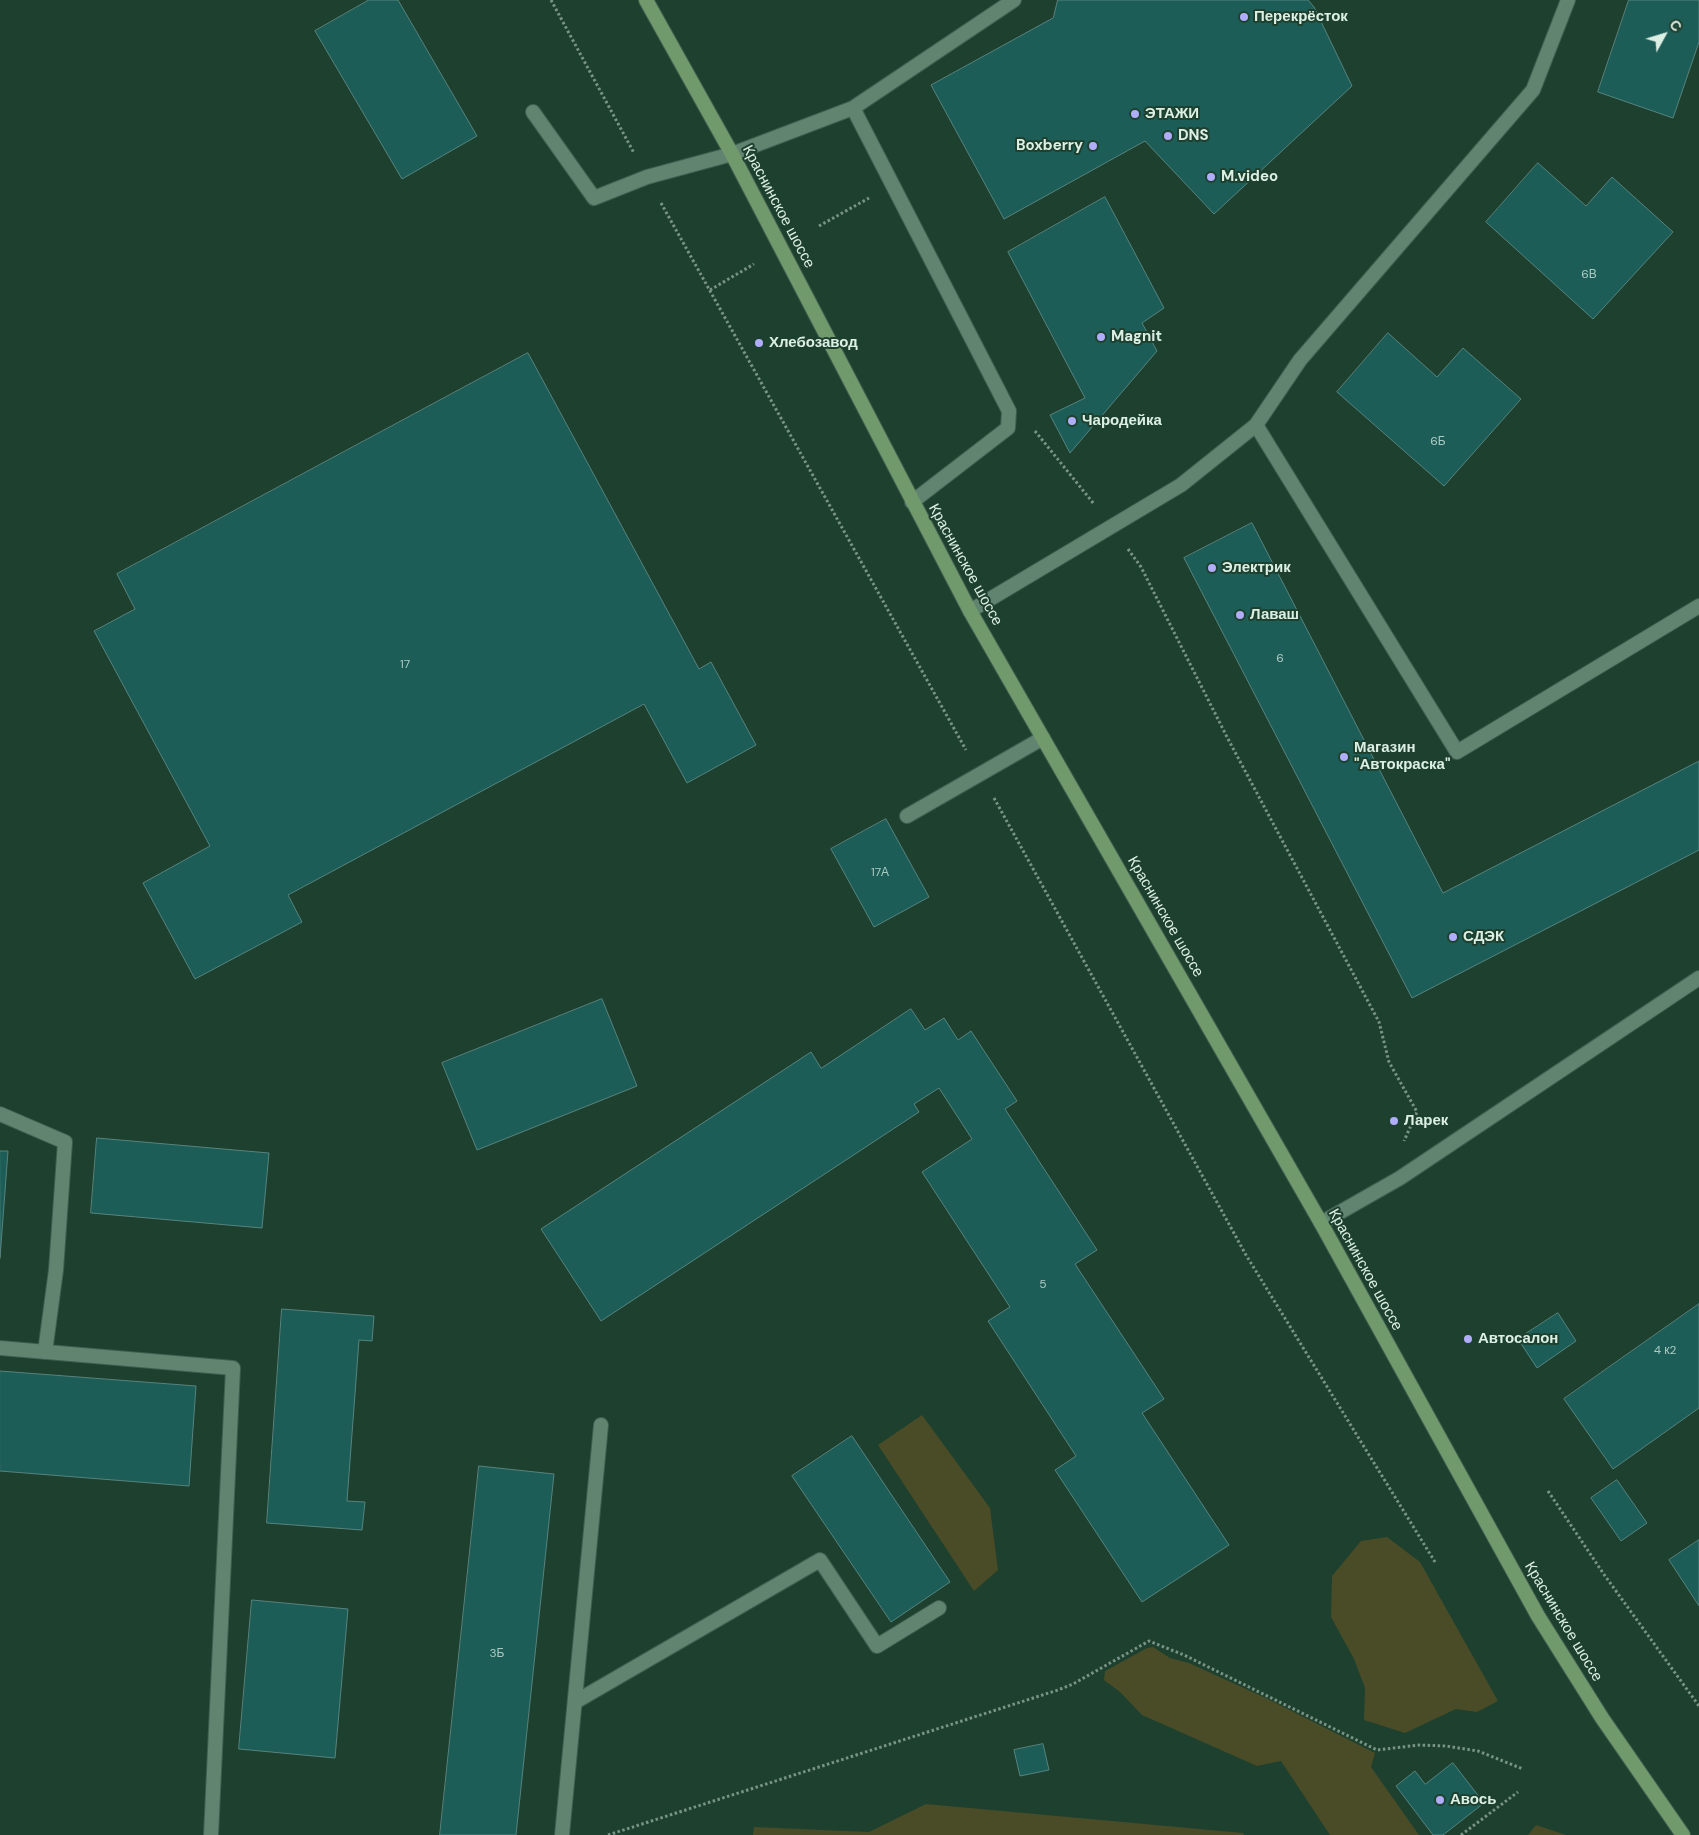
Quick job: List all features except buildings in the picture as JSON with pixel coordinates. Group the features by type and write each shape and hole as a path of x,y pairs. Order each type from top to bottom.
{"main road":[{"name":"Краснинское шоссе","path":"646,0 732,154 970,611 1321,1223 1538,1616 1602,1718 1683,1835"}],"street":[{"path":"533,112 594,198 647,176 732,154 853,108 1014,0"},
{"path":"970,611 1182,485 1256,425 1300,360 1533,90 1568,0"},
{"path":"853,108 1010,411 1008,428 912,502"},
{"path":"1256,425 1458,752 1699,606"},
{"path":"906,816 1043,738"},
{"path":"1321,1223 1400,1178 1699,978"},
{"path":"0,1114 64,1142 56,1270 45,1352"},
{"path":"0,1348 233,1368 211,1835"},
{"path":"562,1835 601,1425"},
{"path":"575,1702 820,1560 877,1646 939,1608"}],"path":[{"path":"551,0 1246,1255 1435,1562"},
{"path":"819,226 893,184"},
{"path":"710,290 754,264"},
{"path":"1010,411 1041,435 1112,526 1140,567 1379,1022 1389,1062 1417,1112 1402,1144 1400,1178"},
{"path":"1548,1491 1603,1573 1699,1706"},
{"path":"608,1835 1058,1690 1073,1684 1149,1641 1184,1655 1377,1750 1419,1745 1446,1746 1478,1751 1523,1769"},
{"path":"1461,1835 1518,1792"}],"green space":[{"path":"922,1415 990,1508 998,1570 974,1591 878,1445"},
{"path":"1387,1537 1420,1562 1498,1701 1477,1712 1456,1709 1405,1733 1364,1720 1365,1688 1354,1659 1331,1617 1332,1576 1361,1541"},
{"path":"1153,1647 1170,1658 1189,1663 1268,1699 1375,1753 1371,1767 1419,1835 1330,1835 1281,1761 1257,1766 1142,1715 1120,1692 1104,1680 1105,1671 1147,1648"},
{"path":"926,1804 1243,1833 1244,1835 753,1835 754,1827 869,1832"},
{"path":"1536,1825 1566,1835 1528,1835"}],"place":[{"name":"Перекрёсток","path":"1244,17"},
{"name":"ЭТАЖИ","path":"1135,114"},
{"name":"DNS","path":"1168,136"},
{"name":"Boxberry","path":"1093,146"},
{"name":"M.video","path":"1211,177"},
{"name":"Magnit","path":"1101,337"},
{"name":"Хлебозавод","path":"759,343"},
{"name":"Чародейка","path":"1072,421"},
{"name":"Электрик","path":"1212,568"},
{"name":"Лаваш","path":"1240,615"},
{"name":"Магазин \"Автокраска\"","path":"1344,757"},
{"name":"СДЭК","path":"1453,937"},
{"name":"Ларек","path":"1394,1121"},
{"name":"Автосалон","path":"1468,1339"},
{"name":"Авось","path":"1440,1800"}]}
